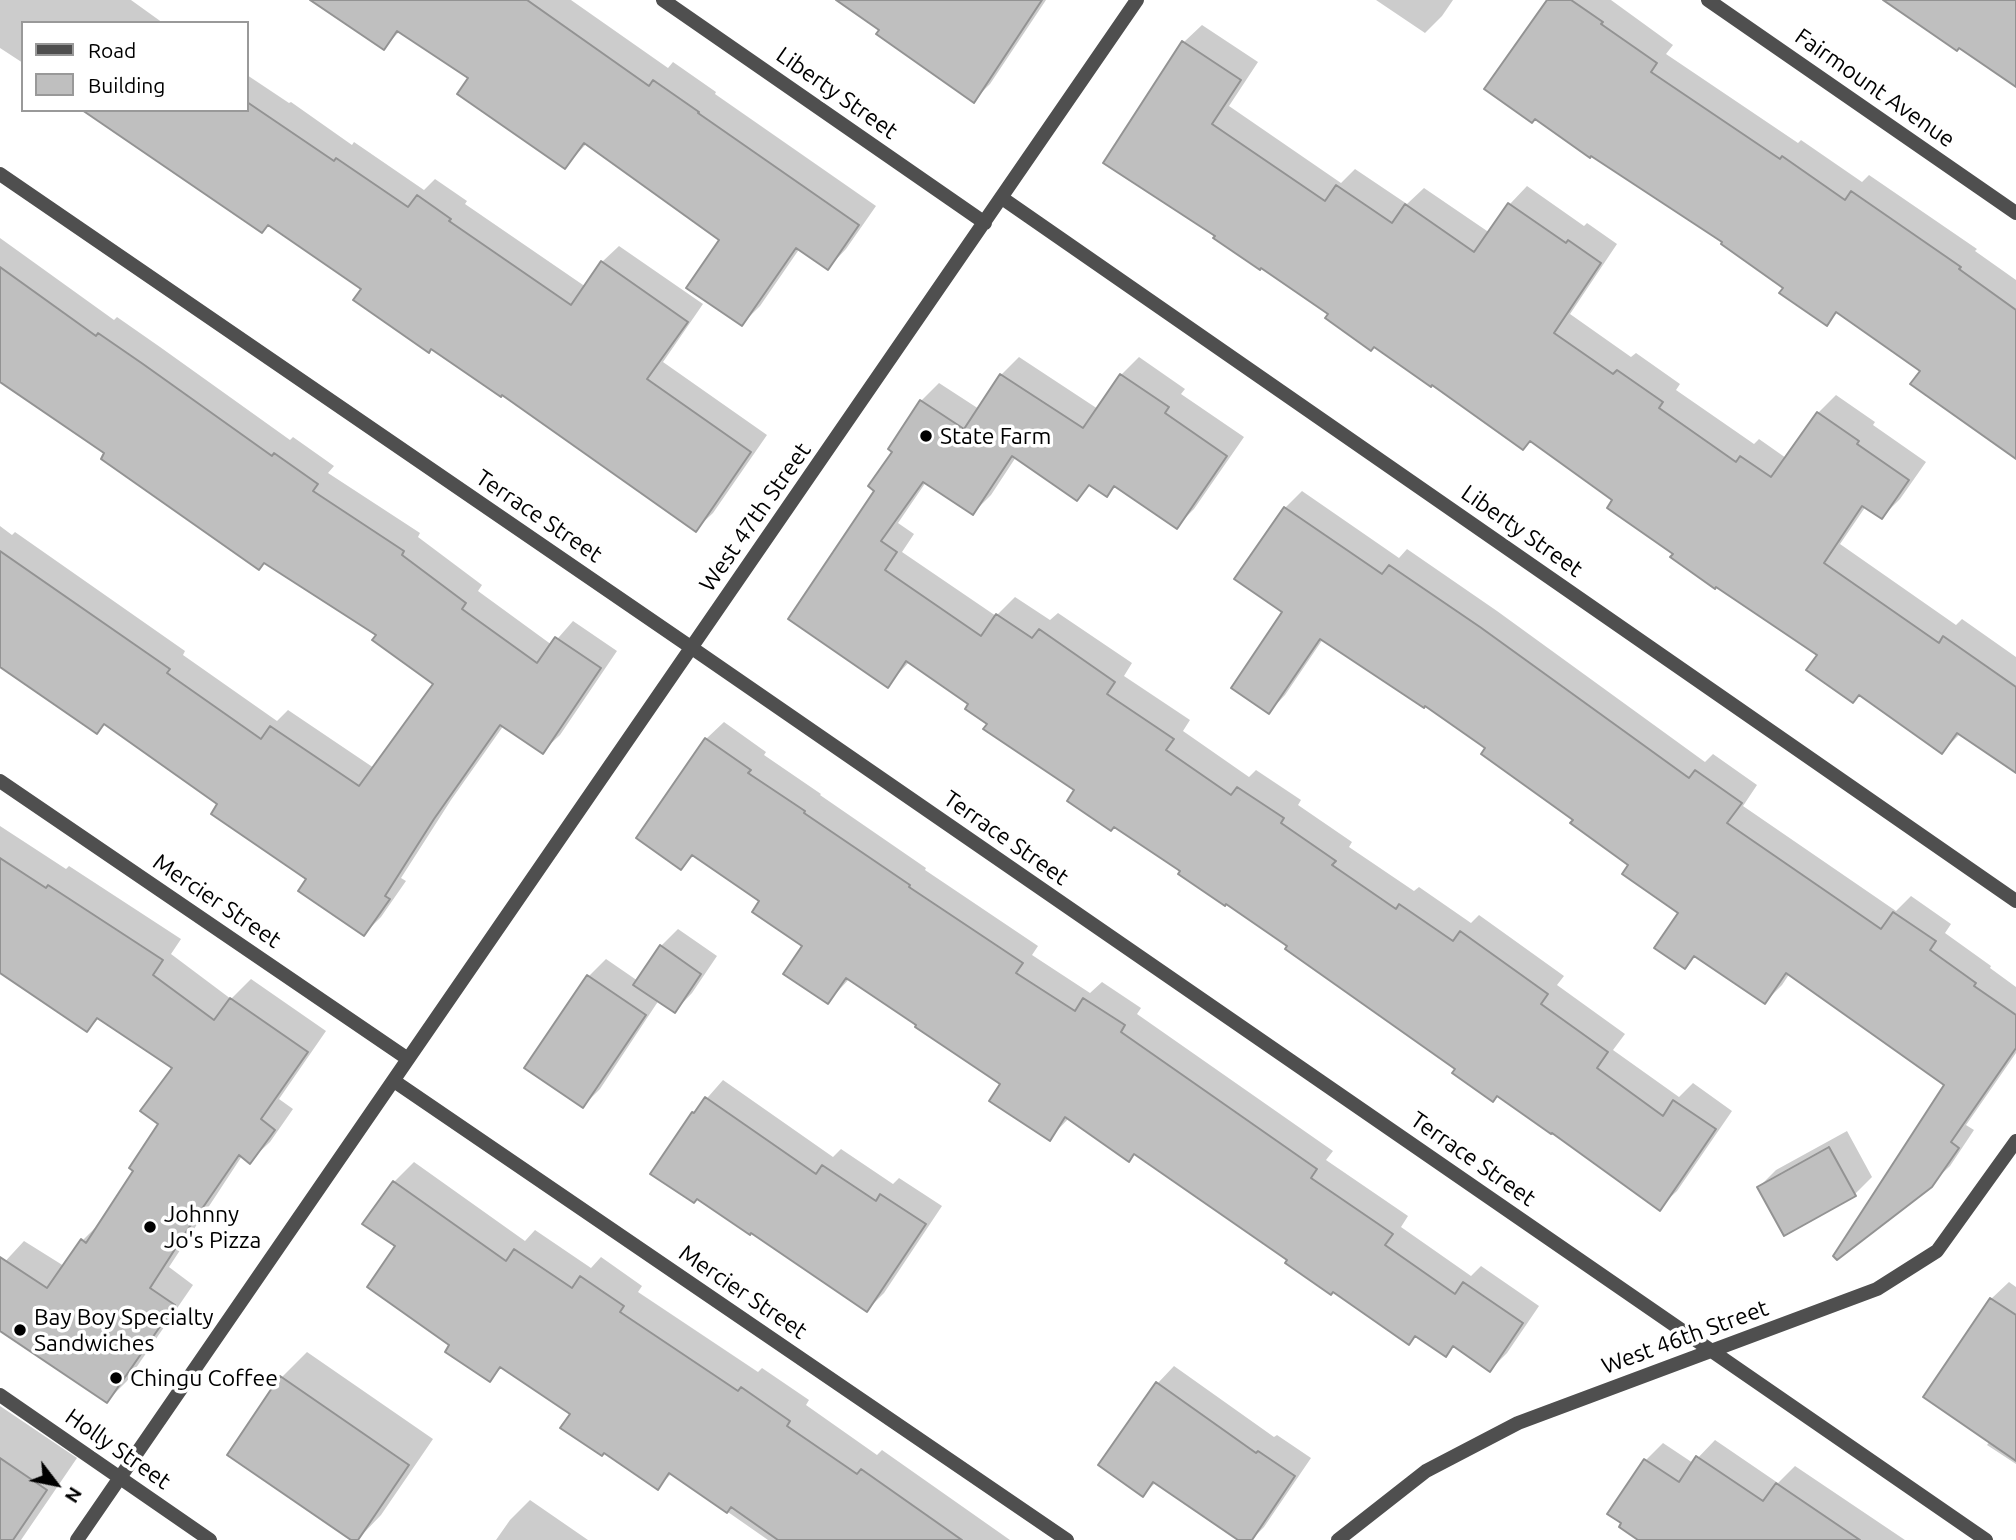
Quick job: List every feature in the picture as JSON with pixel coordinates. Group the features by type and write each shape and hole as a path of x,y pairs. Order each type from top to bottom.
{"street":[{"name":"Liberty Street","path":"663,0 985,223"},
{"name":"West 47th Street","path":"394,1081 1137,0"},
{"name":"Fairmount Avenue","path":"1708,0 2016,213"},
{"name":"Terrace Street","path":"0,174 1986,1540"},
{"name":"Liberty Street","path":"1002,198 2016,901"},
{"name":"Mercier Street","path":"0,781 408,1059"},
{"name":"Mercier Street","path":"394,1081 1067,1540"},
{"path":"77,1540 394,1081"},
{"name":"West 46th Street","path":"1338,1540 1426,1471 1518,1423 1877,1289 1937,1251 2016,1141"},
{"name":"Holly Street","path":"0,1395 210,1540"}],"building":[{"path":"310,0 527,0 649,86 653,80 859,225 828,270 796,248 742,326 686,288 719,240 584,143 565,169 457,94 468,78 397,31 384,50"},
{"path":"836,0 1042,0 974,103 876,34 879,30"},
{"path":"1547,0 1571,0 1657,63 1651,72 1845,200 1851,191 1961,267 1959,269 2016,310 2016,459 1910,384 1920,371 1836,312 1827,326 1779,293 1783,288 1721,244 1722,242 1591,156 1590,158 1535,119 1532,123 1484,89"},
{"path":"1883,0 2016,0 2016,87 1959,48 1957,51"},
{"path":"1182,41 1241,80 1212,124 1325,201 1336,185 1392,223 1405,204 1474,252 1508,203 1566,243 1568,240 1601,263 1554,333 1613,374 1617,370 1663,402 1659,408 1736,462 1740,456 1771,477 1817,412 1909,480 1882,519 1862,506 1824,563 1939,643 1943,636 2016,687 2016,773 1957,733 1942,754 1859,695 1853,703 1806,670 1817,655 1670,557 1673,554 1607,508 1612,500 1530,441 1523,450 1374,347 1371,351 1325,318 1328,314 1103,163"},
{"path":"248,103 408,207 417,195 451,219 449,221 571,305 601,261 688,322 647,379 751,452 696,532 502,395 501,397 431,349 429,353 353,300 361,289 268,225 262,233 85,112 248,112"},
{"path":"0,267 96,336 98,333 272,456 274,453 318,484 313,491 404,551 402,555 466,603 462,609 537,663 555,637 601,668 543,754 500,725 434,819 385,896 390,899 364,936 298,891 306,879 211,814 217,804 104,724 97,734 0,667 0,551 170,669 167,673 261,739 270,726 359,786 433,684 372,640 376,635 264,563 259,570 101,459 104,453 0,382"},
{"path":"1000,374 1083,428 1120,374 1169,407 1165,413 1227,456 1177,529 1114,486 1107,497 1089,485 1077,501 1012,456 973,515 923,482 881,541 897,552 885,570 981,636 996,614 1032,638 1039,629 1115,682 1107,694 1174,739 1166,750 1231,795 1237,787 1284,818 1281,823 1336,861 1332,865 1396,909 1399,904 1453,941 1460,931 1548,994 1541,1004 1608,1052 1597,1068 1663,1116 1673,1100 1716,1129 1660,1211 1497,1096 1493,1102 1452,1073 1455,1069 1285,949 1287,946 1178,874 1180,871 1114,827 1111,831 1067,801 1074,790 983,729 987,724 965,709 968,704 906,661 888,688 788,619 874,491 868,486 892,452 888,449 920,400 964,429"},
{"path":"1284,507 1382,574 1389,565 1480,627 1689,778 1695,770 1742,803 1727,823 1881,929 1893,912 1936,941 1930,950 1976,983 1974,986 2016,1015 2016,1048 1951,1142 1959,1148 1932,1187 1837,1260 1833,1256 1944,1085 1786,973 1765,1004 1694,956 1685,969 1654,948 1678,913 1622,874 1628,865 1570,823 1573,820 1481,754 1485,748 1320,639 1269,714 1231,688 1282,612 1234,579"},
{"path":"705,738 751,770 748,773 805,811 804,813 1023,963 1016,973 1075,1011 1083,998 1125,1025 1121,1032 1317,1169 1311,1178 1393,1234 1385,1245 1455,1294 1463,1282 1523,1323 1490,1372 1453,1346 1446,1357 1415,1336 1409,1345 1333,1292 1331,1295 1285,1263 1287,1260 1134,1154 1129,1162 1065,1117 1050,1141 989,1101 1000,1084 846,978 828,1004 783,974 802,946 752,912 759,901 692,855 681,870 636,838"},
{"path":"0,858 46,888 48,885 163,960 153,975 214,1020 230,998 308,1052 261,1119 275,1130 250,1164 239,1155 150,1288 175,1305 107,1403 0,1331 0,1257 47,1288 81,1239 86,1243 133,1171 129,1168 158,1124 140,1111 172,1068 97,1018 87,1032 0,973"},
{"path":"660,945 701,974 675,1013 633,985"},
{"path":"587,975 646,1015 583,1108 524,1068"},
{"path":"705,1097 816,1174 822,1165 876,1201 880,1194 926,1224 867,1312 751,1233 750,1235 697,1199 694,1203 650,1174"},
{"path":"1829,1147 1856,1196 1784,1236 1757,1187"},
{"path":"393,1181 506,1261 514,1249 572,1288 580,1276 624,1306 620,1312 738,1391 741,1387 790,1421 787,1426 857,1474 861,1469 962,1540 778,1540 731,1507 727,1513 669,1473 658,1490 604,1453 602,1456 560,1428 570,1414 500,1367 490,1382 445,1352 449,1345 367,1287 395,1246 362,1224"},
{"path":"1990,1298 2016,1315 2016,1461 1923,1397"},
{"path":"280,1376 409,1465 358,1540 351,1540 227,1455"},
{"path":"1156,1382 1256,1453 1258,1451 1295,1476 1252,1540 1238,1540 1153,1482 1143,1497 1098,1465"},
{"path":"1696,1456 1763,1501 1776,1483 1860,1540 1638,1540 1619,1527 1621,1523 1607,1514 1644,1459 1679,1482"},
{"path":"0,1458 47,1490 13,1540 0,1540"}],"place":[{"name":"State Farm","path":"926,436"},
{"name":"Johnny Jo's Pizza","path":"150,1227"},
{"name":"Bay Boy Specialty Sandwiches","path":"20,1330"},
{"name":"Chingu Coffee","path":"116,1378"}]}
